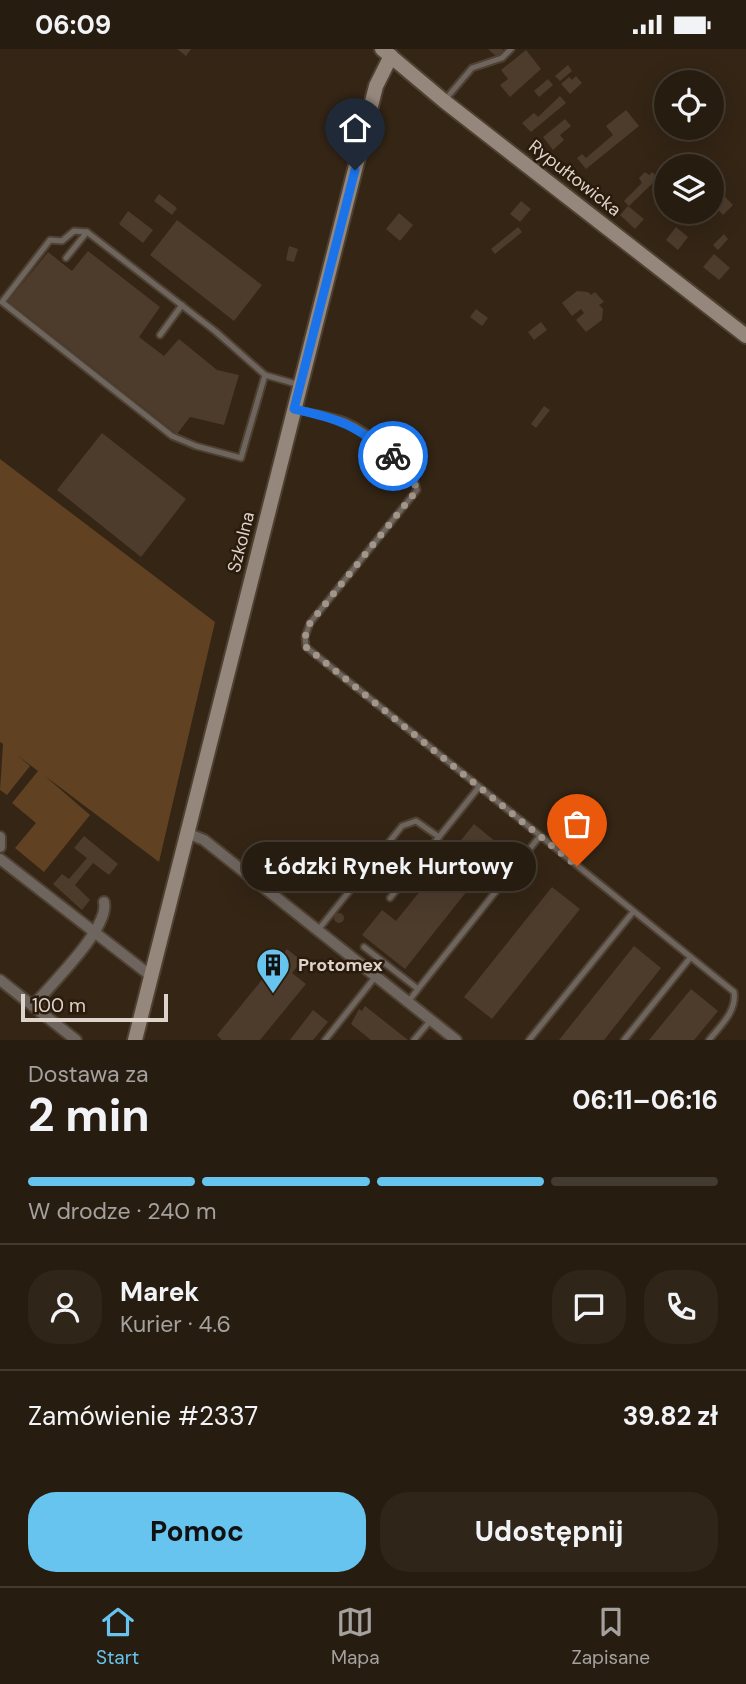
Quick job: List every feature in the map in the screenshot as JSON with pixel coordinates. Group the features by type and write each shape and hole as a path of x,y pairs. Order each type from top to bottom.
{"street":[{"name":"Rypułtowicka","path":"386,52 444,101 746,336"},
{"name":"Szkolna","path":"135,1040 386,52"},
{"path":"187,833 204,841 456,1040"},
{"path":"0,837 0,847"},
{"path":"0,859 151,976"},
{"path":"33,1006 95,932 106,910 104,902"},
{"path":"0,980 76,1040"}],"lane":[{"path":"444,101 472,68 502,58 511,49"},
{"path":"265,375 240,457 196,446 172,436 2,302 50,240 62,241 74,231 87,232 120,255 265,375 300,385"},
{"path":"65,258 87,232"},
{"path":"160,335 182,305"},
{"path":"294,409 344,421 362,431 409,469 417,490 310,623 305,637 306,647 734,992 736,1002 709,1040"},
{"path":"390,898 479,787"},
{"path":"318,930 402,826 416,821 439,837"},
{"path":"408,1002 540,836"},
{"path":"529,1040 633,912"},
{"path":"364,947 418,989"},
{"path":"624,1040 690,958"},
{"path":"325,1040 376,976"},
{"path":"414,1040 431,1020"}],"shaded area":[{"path":"0,459 215,622 159,862 45,776 90,815 44,872 15,848 36,823 12,803 38,771 17,755 30,766 7,795 0,790 3,744 0,742"}],"building":[{"path":"177,49 191,49 186,56"},
{"path":"488,49 502,49 504,51 498,58"},
{"path":"526,50 541,69 510,97 500,85 508,79 501,70"},
{"path":"568,65 572,71 560,81 555,76"},
{"path":"576,76 582,83 570,94 561,84 569,77 572,80"},
{"path":"548,79 553,85 539,97 534,91"},
{"path":"560,96 566,103 531,132 522,123 534,113 538,117"},
{"path":"626,110 639,126 586,169 577,158 582,154 586,158 613,135 606,126"},
{"path":"565,119 571,126 560,135 564,140 553,150 543,137"},
{"path":"645,172 654,174 654,182 629,206 624,201 642,183 639,178"},
{"path":"159,194 177,208 172,215 154,201"},
{"path":"724,196 733,205 724,214"},
{"path":"521,201 531,209 520,222 510,214"},
{"path":"628,206 644,219 635,229 620,215"},
{"path":"128,211 153,230 143,243 119,224"},
{"path":"399,213 413,225 400,241 386,229"},
{"path":"177,220 262,285 234,321 150,255"},
{"path":"518,227 522,232 495,254 491,249"},
{"path":"676,227 688,237 678,250 666,240"},
{"path":"724,234 728,239 718,250 713,245"},
{"path":"289,246 298,249 294,262 286,260"},
{"path":"88,251 160,307 139,337 164,356 179,339 217,370 239,375 224,425 190,417 177,434 8,301 48,252 72,271"},
{"path":"714,254 730,268 719,280 703,267"},
{"path":"577,291 591,295 595,292 604,302 599,305 603,309 602,320 586,332 576,320 584,313 581,309 572,316 562,303"},
{"path":"476,309 488,318 482,326 470,317"},
{"path":"541,322 547,330 534,340 528,332"},
{"path":"544,406 550,410 536,428 531,424"},
{"path":"102,433 186,499 141,557 57,490"},
{"path":"474,824 502,847 405,969 362,935 382,910 396,921"},
{"path":"84,836 118,864 109,875 93,863 75,885 90,900 82,910 53,884 62,874 69,879 87,858 74,848"},
{"path":"552,887 580,909 492,1019 464,997"},
{"path":"339,913 343,914 343,922 339,923 335,922 334,918 335,914"},
{"path":"634,946 661,968 604,1040 559,1040"},
{"name":"Protomex","path":"287,949 302,961 292,973 306,984 260,1040 222,1040 217,1035"},
{"path":"691,989 718,1011 694,1040 649,1040"},
{"path":"365,1006 408,1040 371,1040 351,1024 359,1009 362,1011"},
{"path":"313,1010 328,1022 313,1040 290,1040"}],"way so far":[{"path":"393,456 409,469 417,490 310,623 305,637 306,647 577,866"}],"place":[{"name":"Łódzki Rynek Hurtowy","path":"577,866"},
{"name":"Protomex","path":"273,995"}],"route":[{"path":"355,170 294,409 344,421 362,431 393,456"}]}
